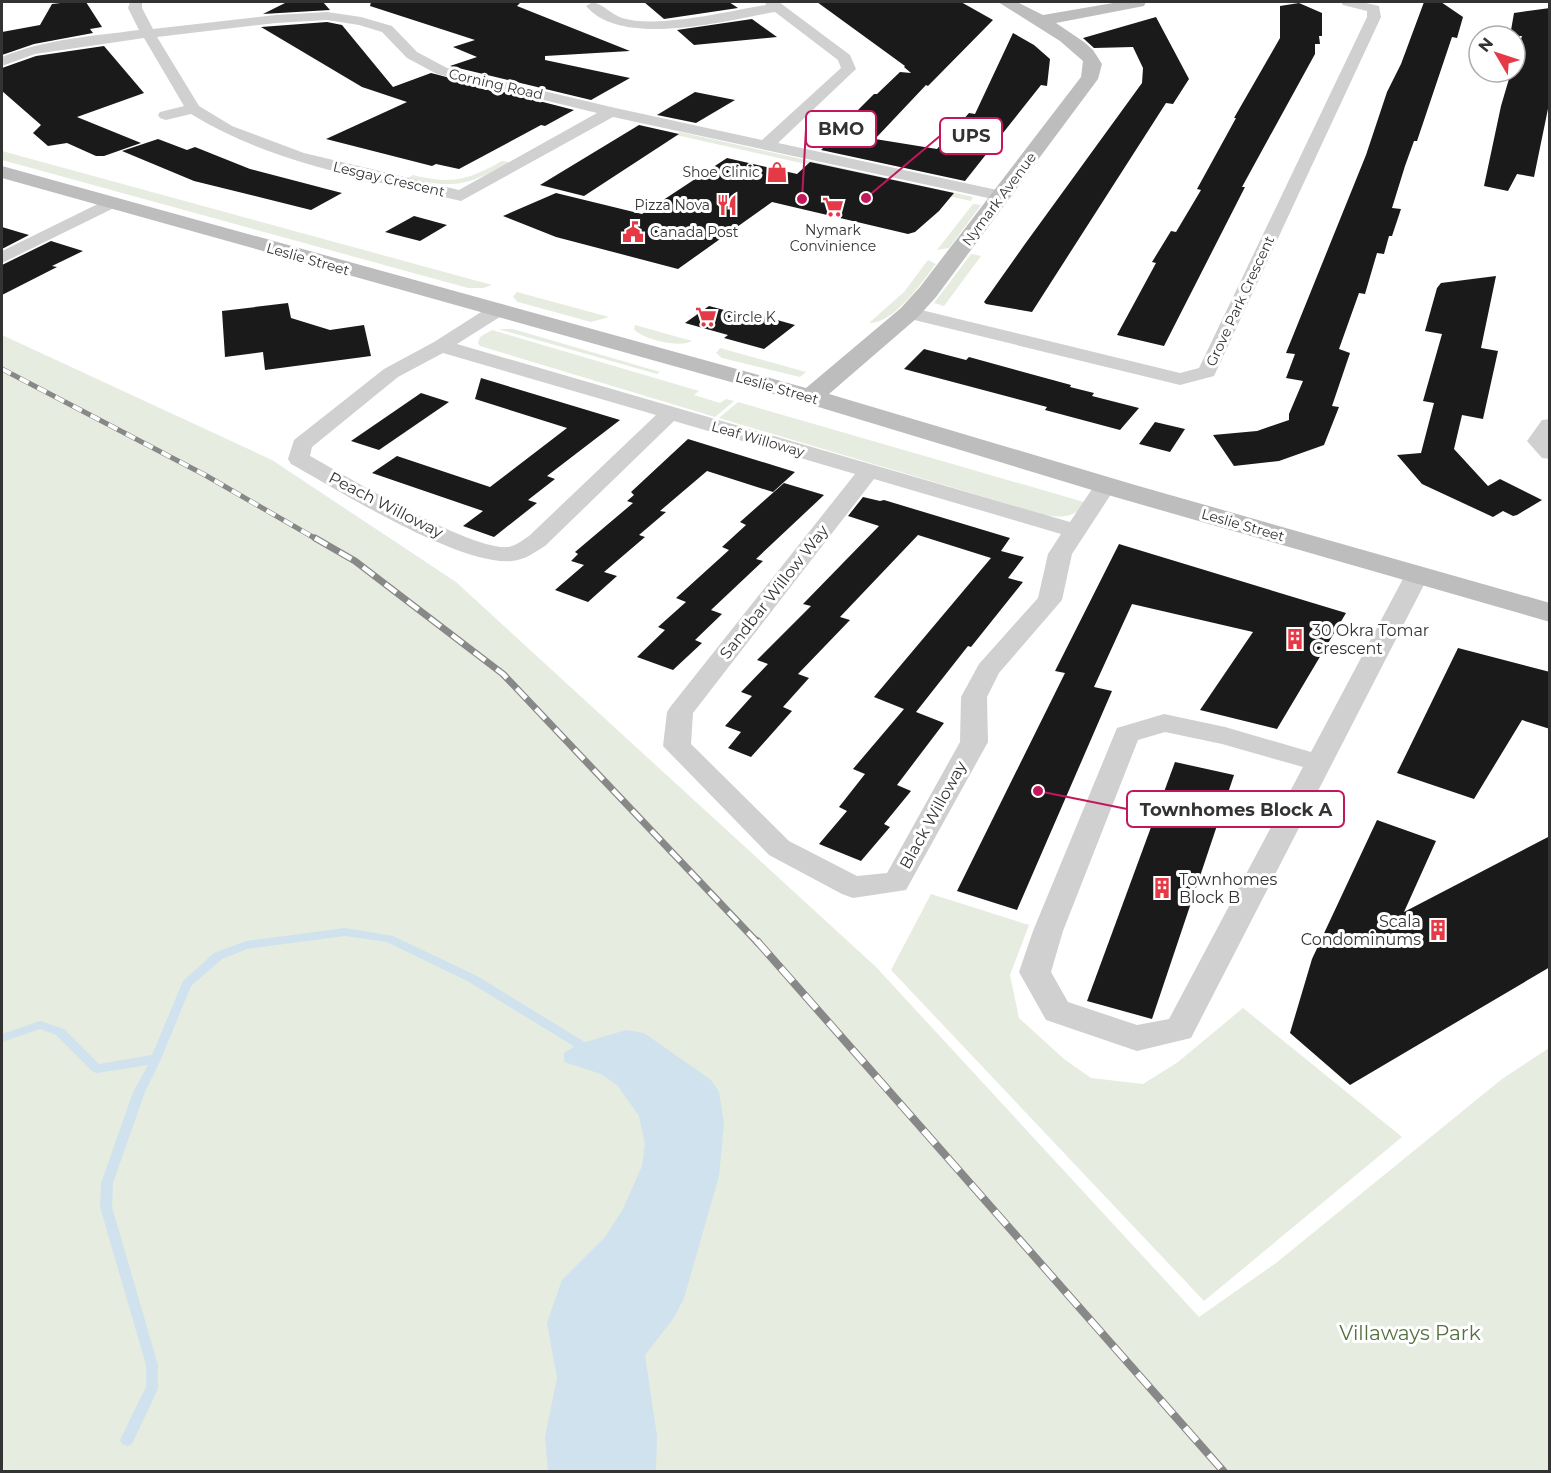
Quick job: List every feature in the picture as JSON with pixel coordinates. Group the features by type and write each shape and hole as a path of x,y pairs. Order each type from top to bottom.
{"main road":[{"name":"Nymark Avenue","path":"811,397 909,313 928,292 1089,79 1093,70 1092,61 1085,51 1005,2"},
{"path":"1039,21 1138,2"},
{"name":"Leslie Street","path":"2,172 811,397 1106,486 1550,613"}],"street":[{"name":"Lesgay Crescent","path":"136,2 135,9 193,109 228,130 299,157 461,196 611,112"},
{"name":"Grove Park Crescent","path":"909,313 1180,379 1207,372 1374,17 1374,9 1348,2"},
{"path":"593,6 615,20 633,24 680,21 774,4 845,58 849,69 766,145"},
{"path":"327,16 346,6"},
{"name":"Corning Road","path":"2,62 31,50 51,46 276,19 327,16 361,21 387,29 412,55 442,71 611,112 1002,196"},
{"path":"165,115 193,109"},
{"path":"2,258 110,202"},
{"name":"Peach Willoway","path":"496,311 441,346 391,373 302,445 299,459 392,511 477,550 512,555 537,541 670,413"},
{"name":"Leaf Willoway","path":"441,346 1075,531"},
{"path":"1550,424 1538,441 1550,453"},
{"name":"Sandbar Willow Way","path":"680,712 868,472"},
{"name":"Black Willoway","path":"680,712 677,746 779,849 853,887 896,883 974,742 974,697 981,682 988,670 1050,600 1060,554 1106,486"},
{"path":"1319,763 1225,736 1164,723 1128,734 1048,931 1035,972 1058,1011 1137,1038 1180,1029 1319,763 1417,575"}],"green space":[{"path":"680,132 973,197 971,201 676,135"},
{"path":"2,151 492,285 483,288 468,288 2,160"},
{"path":"502,161 509,162 471,181 460,183 437,184 408,178 413,175 439,180 459,179 479,173"},
{"path":"973,204 981,205 949,248 937,250"},
{"path":"971,254 981,256 944,306 934,303"},
{"path":"928,260 936,264 907,301 888,317 869,323 904,292"},
{"path":"517,292 609,317 591,322 518,302 513,297"},
{"path":"635,325 692,341 679,344 653,339 639,333 634,329"},
{"path":"498,329 513,329 660,372 657,374"},
{"path":"492,330 699,391 694,395 720,403 726,399 734,401 715,417 480,346 478,343 480,337"},
{"name":"Villaways Park","path":"2,335 272,460 456,582 876,967 1199,1317 1276,1263 1502,1079 1549,1048 1549,1471 2,1472"},
{"path":"720,348 806,372 800,377 722,358 716,353"},
{"path":"738,402 1084,502 1077,511 1068,516 1045,515 719,418"},
{"path":"931,894 1029,925 1010,975 1019,1018 1064,1059 1091,1078 1143,1084 1178,1062 1243,1008 1402,1137 1204,1301 891,970"}],"water":[{"path":"626,1030 644,1033 711,1080 719,1092 724,1123 719,1176 684,1298 673,1319 645,1355 657,1436 656,1471 548,1471 545,1437 557,1378 547,1323 562,1280 605,1237 623,1209 642,1166 645,1144 639,1116 617,1085 601,1074 564,1062 564,1053 579,1044"}],"building":[{"path":"86,2 102,27 90,29 93,33 34,44 2,55 2,32 40,25 52,4"},
{"path":"287,2 323,2 330,10 263,14"},
{"path":"371,2 521,2 517,6 630,51 545,56 545,60 630,78 591,100 450,66 477,57 453,47 475,40 370,6"},
{"path":"644,2 729,2 738,8 664,19"},
{"path":"817,2 961,2 993,20 928,86 926,85 875,139 937,149 969,113 975,114 1013,33 1034,45 1050,59 1047,86 1041,85 965,181 821,150 874,94 877,94 900,72 911,73 905,66"},
{"path":"1424,2 1441,2 1463,17 1457,38 1452,37 1417,141 1414,141 1405,166 1392,208 1401,209 1392,236 1389,236 1384,254 1377,253 1365,294 1359,293 1339,349 1350,353 1332,406 1339,407 1324,445 1279,461 1234,466 1213,435 1257,431 1289,420 1289,414 1303,381 1286,378 1295,354 1286,353 1366,155 1387,92 1401,64"},
{"path":"1299,3 1322,13 1320,44 1315,44 1315,54 1242,187 1245,187 1164,346 1117,335 1156,263 1152,262 1171,231 1176,232 1201,190 1197,189 1280,38 1280,6"},
{"path":"1550,8 1550,99 1534,177 1517,174 1508,191 1484,186 1507,84 1527,84 1527,24 1512,24 1514,13"},
{"path":"1156,17 1189,79 1173,104 1166,103 1032,312 986,304 984,302 1142,83 1143,68 1133,47 1094,48 1083,38"},
{"path":"752,19 777,37 694,45 677,30"},
{"path":"327,22 342,25 393,87 431,73 574,110 459,169 436,164 432,166 326,139 407,102 362,87 261,27"},
{"path":"104,46 144,93 77,117 141,143 104,156 96,156 67,143 48,146 33,133 41,125 2,91 2,68 36,56"},
{"path":"695,92 735,100 696,123 657,115"},
{"path":"639,125 679,134 584,196 540,185"},
{"path":"158,139 187,150 195,147 250,169 342,193 311,210 194,181 122,151"},
{"path":"727,158 797,174 810,162 954,193 939,211 915,232 908,234 772,202 678,269 556,237 503,216 556,193 642,214"},
{"path":"414,216 447,225 420,241 385,232"},
{"path":"2,227 22,233 29,235 2,249"},
{"path":"51,241 83,251 2,295 2,265"},
{"path":"1496,276 1481,348 1498,351 1483,419 1462,415 1454,449 1488,486 1500,479 1542,500 1517,515 1513,516 1503,511 1493,517 1422,484 1397,455 1421,453 1434,403 1423,401 1442,334 1425,331 1437,288 1441,283"},
{"path":"288,303 291,318 330,330 364,325 371,356 265,370 263,352 225,357 222,311"},
{"path":"709,306 751,317 756,314 795,325 764,349 724,338 728,335 685,323"},
{"path":"924,349 966,360 969,357 1071,385 1070,387 1094,393 1092,396 1139,408 1120,430 1045,410 1047,407 904,369"},
{"path":"481,378 620,420 547,476 555,479 528,500 537,503 494,537 463,526 483,511 372,473 397,456 490,487 567,428 475,399"},
{"path":"421,393 449,402 379,450 351,441"},
{"path":"1155,422 1185,429 1170,452 1139,444"},
{"path":"688,439 795,472 773,492 707,471 660,511 666,512 639,535 645,537 604,572 617,576 588,602 555,590 584,565 571,561 578,554 575,552 633,503 627,501 634,495 631,492"},
{"path":"784,483 824,495 756,559 763,561 711,610 722,614 695,640 702,643 673,670 637,657 665,630 658,627 686,602 676,598 729,550 722,547 746,525 740,522"},
{"path":"863,497 884,500 1010,538 1001,551 1024,557 1008,578 1023,582 916,712 944,723 897,785 911,791 884,824 890,827 861,861 819,844 847,811 839,807 865,774 853,769 904,709 874,697 991,558 918,535 840,617 850,620 798,674 809,678 783,707 792,711 751,757 728,748 741,732 725,726 752,696 741,692 768,664 757,660 811,606 803,604 879,526 848,516"},
{"name":"30 Okra Tomar Crescent","path":"1119,544 1346,613 1277,729 1200,710 1253,632 1132,604 1094,687 1112,691 1017,910 957,891 1065,673 1055,671"},
{"path":"1458,648 1550,672 1550,729 1522,720 1474,799 1397,773"},
{"name":"Townhomes Block B","path":"1175,762 1234,775 1152,1019 1087,1001"},
{"name":"Scala Condominums","path":"1377,820 1436,841 1404,912 1550,836 1550,967 1350,1085 1290,1033 1312,959"}],"waterway":[{"path":"156,1059 187,984 218,956 246,945 345,932 389,939 473,979 579,1044"},
{"path":"2,1038 40,1025 60,1032 97,1069 156,1059"},
{"path":"127,1440 152,1387 152,1365 106,1207 107,1183 139,1092 156,1059"}],"railway":[{"path":"2,369 205,475 318,540"},
{"path":"315,538 355,561 503,674 758,943"},
{"path":"757,941 1224,1472"}],"place":[{"name":"Shoe Clinic","path":"777,172"},
{"name":"UPS","path":"866,198"},
{"name":"BMO","path":"802,199"},
{"name":"Pizza Nova","path":"727,205"},
{"name":"Nymark Convinience","path":"833,207"},
{"name":"Canada Post","path":"633,232"},
{"name":"Circle K","path":"706,317"},
{"name":"30 Okra Tomar Crescent","path":"1295,639"},
{"name":"Townhomes Block A","path":"1038,791"},
{"name":"Townhomes Block B","path":"1162,888"},
{"name":"Scala Condominums","path":"1438,930"}]}
